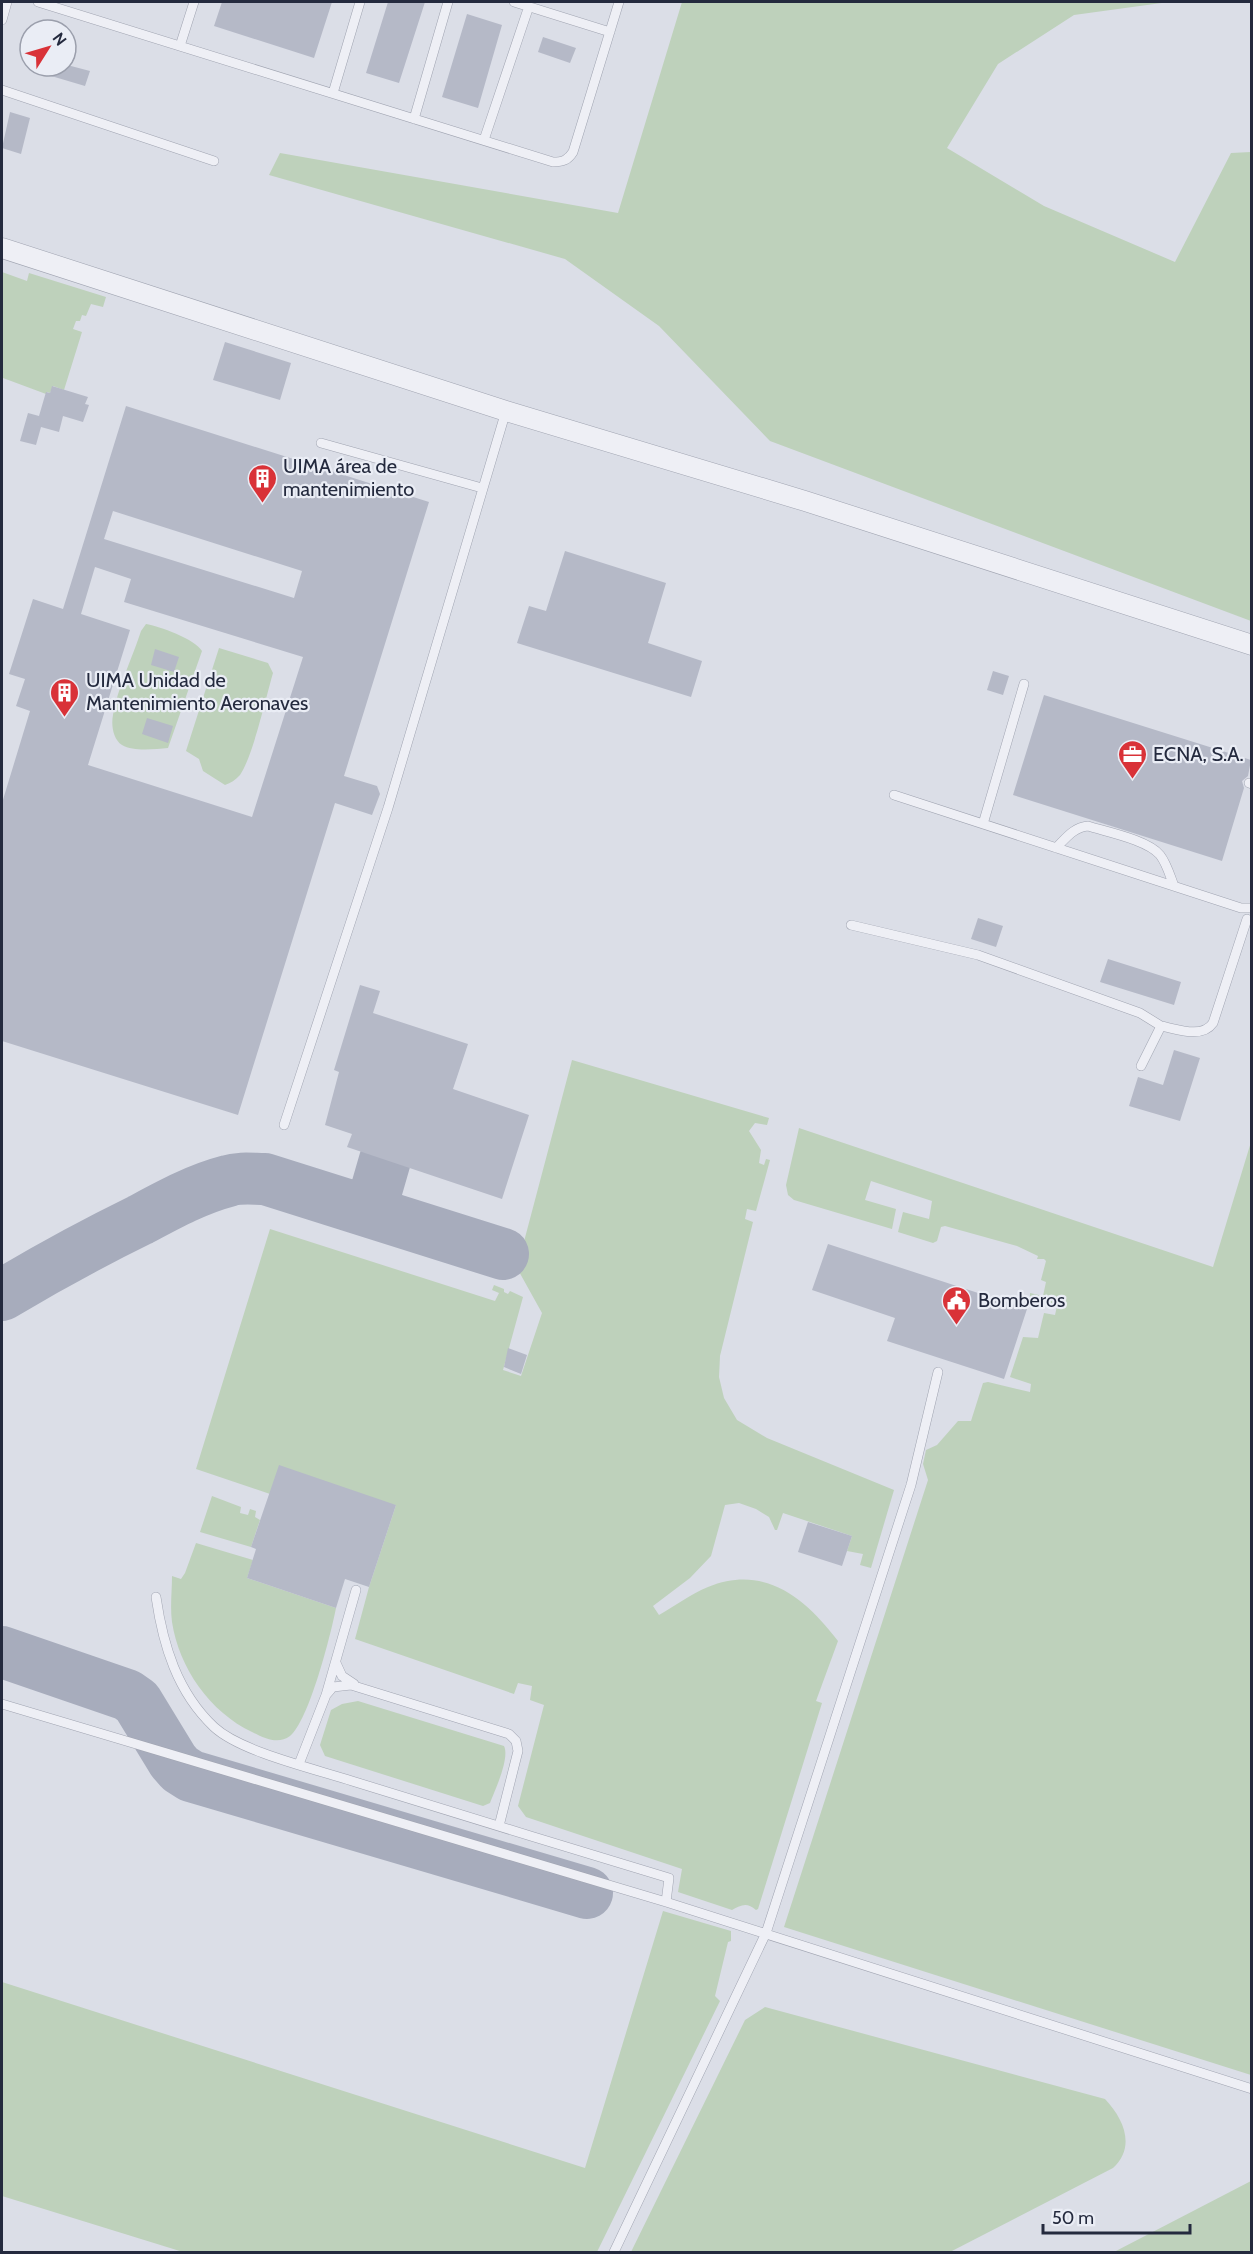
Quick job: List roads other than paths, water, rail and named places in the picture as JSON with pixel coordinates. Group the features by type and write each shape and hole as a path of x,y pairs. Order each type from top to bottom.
{"street":[{"path":"2,248 506,411 805,501 1251,645"}],"lane":[{"path":"2,20 7,2"},
{"path":"38,2 553,162 562,162 573,152 620,2"},
{"path":"180,46 194,2"},
{"path":"333,93 360,2"},
{"path":"414,118 448,2"},
{"path":"514,2 610,32"},
{"path":"484,141 530,6"},
{"path":"2,90 214,161"},
{"path":"284,1125 388,808 506,411"},
{"path":"321,443 482,488"},
{"path":"982,824 1024,684"},
{"path":"894,795 1241,908 1251,908"},
{"path":"1056,848 1072,831 1088,826 1149,846 1158,853 1174,886"},
{"path":"851,925 978,955 1140,1013 1161,1026 1195,1033 1210,1028 1213,1023 1249,917 1241,908"},
{"path":"1141,1066 1161,1026"},
{"path":"614,2253 766,1933 910,1485 938,1372"},
{"path":"299,1764 326,1695 356,1590"},
{"path":"156,1597 161,1630 181,1686 198,1710 215,1728 235,1742 299,1764 669,1878 666,1902"},
{"path":"336,1663 342,1676 359,1686 509,1734 516,1741 518,1751 499,1826"},
{"path":"326,1695 333,1687 339,1685 359,1686"},
{"path":"2,1704 666,1902 1251,2089"}],"place":[{"name":"UIMA área de mantenimiento","path":"262,504"},
{"name":"UIMA Unidad de Mantenimiento Aeronaves","path":"65,718"},
{"name":"ECNA, S.A.","path":"1132,780"},
{"name":"Bomberos","path":"957,1326"}]}
